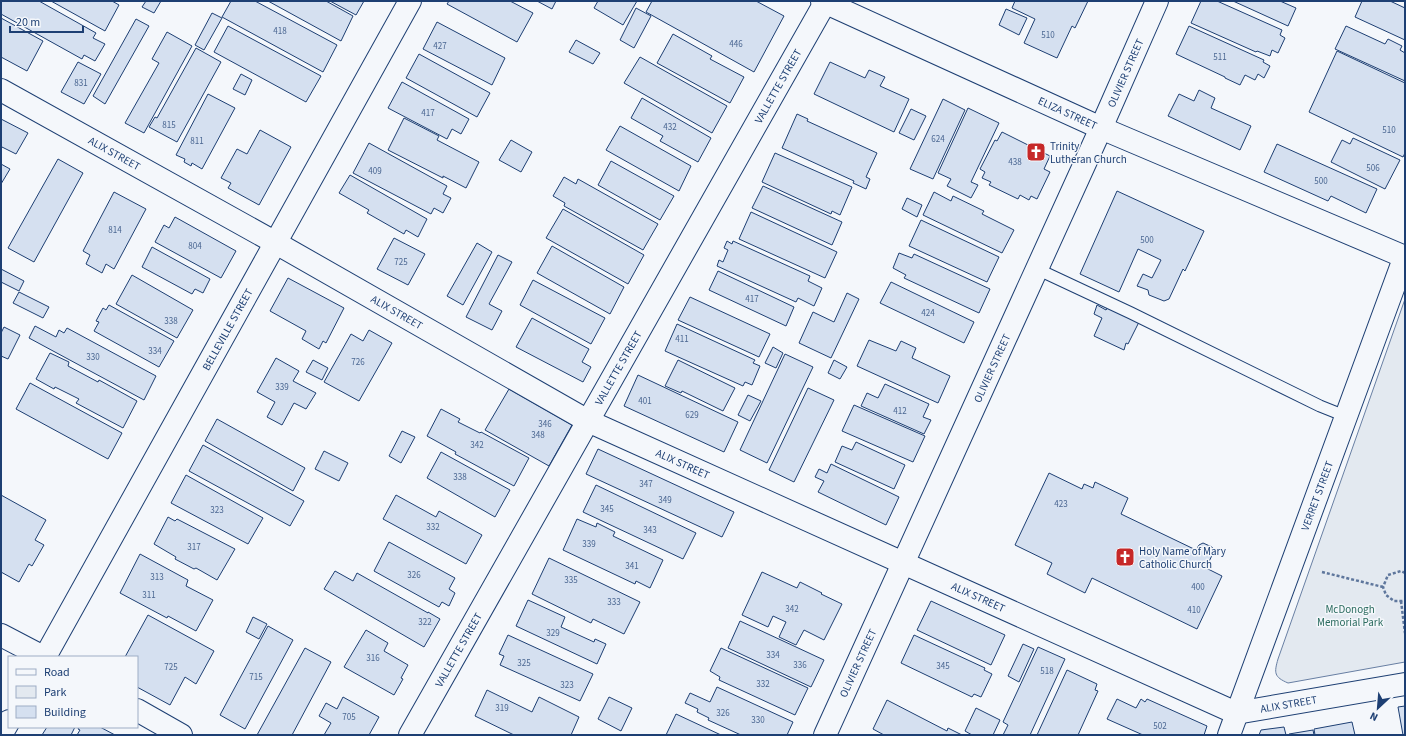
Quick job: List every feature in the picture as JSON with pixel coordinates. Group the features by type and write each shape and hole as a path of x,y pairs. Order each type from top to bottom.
{"street":[{"name":"BELLEVILLE STREET","path":"45,656 410,1"},
{"name":"OLIVIER STREET","path":"825,735 1101,128 1157,1"},
{"name":"ELIZA STREET","path":"825,2 1101,128 1405,257"},
{"name":"VALLETTE STREET","path":"410,735 825,2"},
{"name":"ALIX STREET","path":"1,90 276,243 588,421 1236,713 1405,684"},
{"name":"VERRET STREET","path":"1229,735 1345,416 1405,257"},
{"path":"1,635 42,656"},
{"path":"138,711 181,735"},
{"path":"1,735 8,723"}],"lane":[{"path":"1037,268 1320,406 1345,416"}],"path":[{"path":"1405,573 1401,571 1388,575 1383,587 1386,595 1394,601 1405,601"},
{"path":"1322,572 1383,587"},
{"path":"1401,601 1405,633"}],"green space":[{"name":"McDonogh Memorial Park","path":"1405,299 1405,662 1288,683 1280,679 1276,674 1278,659"}],"building":[{"path":"1,1 39,1 96,33 93,38 105,44 95,61 84,55 82,59 1,14"},
{"path":"51,1 112,1 119,5 105,31"},
{"path":"146,1 161,1 154,13 142,7"},
{"path":"231,1 255,1 337,45 323,72 222,17"},
{"path":"268,1 326,1 353,16 341,41"},
{"path":"330,1 364,1 356,15"},
{"path":"449,1 510,1 533,13 517,42 447,4"},
{"path":"537,1 556,1 552,9"},
{"path":"598,1 637,1 623,25 594,8"},
{"path":"652,1 756,1 784,16 754,72 646,12"},
{"path":"1015,1 1088,1 1075,28 1072,26 1057,58 1024,43 1035,19 1012,8"},
{"path":"1201,1 1217,1 1282,30 1280,35 1285,38 1278,53 1272,50 1270,56 1257,51 1256,52 1191,23"},
{"path":"1233,1 1280,1 1296,8 1288,26"},
{"path":"1362,1 1390,1 1405,8 1405,40 1355,17"},
{"path":"636,8 651,16 634,48 620,40"},
{"path":"1006,9 1027,18 1019,35 999,25"},
{"path":"212,13 222,18 204,50 195,45"},
{"path":"1,18 43,41 27,71 1,57"},
{"path":"136,19 149,26 105,104 93,96"},
{"path":"437,22 505,58 492,85 423,49"},
{"path":"228,26 321,76 306,102 214,52"},
{"path":"1189,26 1264,60 1263,62 1270,66 1264,78 1258,74 1255,80 1245,75 1240,85 1176,54"},
{"path":"1346,26 1385,44 1388,39 1402,46 1400,50 1405,53 1405,81 1335,49"},
{"path":"167,32 192,46 144,133 125,123 159,63 152,59"},
{"path":"673,34 712,56 710,59 744,77 730,103 657,63"},
{"path":"576,40 600,53 593,64 569,52"},
{"path":"196,48 221,62 177,142 149,127 155,117 157,118"},
{"path":"1337,51 1405,83 1405,153 1403,157 1309,112"},
{"path":"419,54 490,93 477,117 406,78"},
{"path":"640,57 727,106 712,133 624,83"},
{"path":"78,62 101,74 84,104 61,92"},
{"path":"830,62 865,78 869,70 885,77 880,86 909,99 894,132 814,94"},
{"path":"241,74 252,80 245,95 233,89"},
{"path":"402,82 469,119 461,134 452,129 447,139 388,108"},
{"path":"1199,90 1215,98 1211,108 1251,126 1240,150 1168,116 1179,94 1194,101"},
{"path":"208,94 235,108 202,169 192,163 191,166 184,162 185,159 176,155"},
{"path":"642,98 711,138 698,162 660,141 663,136 631,118"},
{"path":"943,99 965,110 933,179 910,169"},
{"path":"968,108 999,123 971,182 978,185 971,198 947,186 951,179 938,173"},
{"path":"911,109 926,116 914,140 899,133"},
{"path":"797,114 808,119 807,121 877,153 866,177 870,179 866,189 853,183 854,181 782,148"},
{"path":"404,118 439,136 437,140 479,162 466,188 388,150"},
{"path":"1,119 28,133 16,154 2,147 1,149"},
{"path":"620,126 691,166 679,191 606,150"},
{"path":"260,130 291,147 259,205 228,188 231,183 221,178 237,149 247,154"},
{"path":"1002,132 1050,156 1044,169 1050,172 1037,199 1031,196 1029,200 1020,195 1018,199 989,185 991,182 982,178 985,172 980,169 995,140 997,141"},
{"path":"1353,138 1400,160 1385,189 1331,162 1342,140 1350,144"},
{"path":"511,140 532,152 521,172 499,160"},
{"path":"369,143 447,186 443,194 451,198 443,213 434,208 431,214 353,173"},
{"path":"1277,144 1377,189 1366,213 1331,196 1328,201 1264,172"},
{"path":"775,153 852,187 840,215 832,211 831,214 762,182"},
{"path":"58,159 83,173 34,262 8,248"},
{"path":"611,161 674,196 660,220 598,185"},
{"path":"1,164 10,169 1,184"},
{"path":"350,175 427,219 418,237 406,230 404,234 367,213 369,210 339,193"},
{"path":"564,177 576,184 578,179 658,224 643,250 564,206 565,203 553,196"},
{"path":"763,186 842,222 832,245 752,208"},
{"path":"1117,191 1204,231 1185,271 1183,269 1169,299 1164,301 1149,295 1148,290 1137,286 1143,274 1152,278 1161,260 1138,249 1119,292 1080,274"},
{"path":"114,192 146,209 114,269 106,264 102,273 86,264 90,255 83,251"},
{"path":"934,192 951,201 953,196 984,211 982,214 1014,230 1002,253 923,215"},
{"path":"907,198 922,205 917,217 902,209"},
{"path":"563,209 644,255 628,284 546,238"},
{"path":"751,212 837,252 825,278 739,239"},
{"path":"175,217 236,251 221,278 155,242 164,225 169,228"},
{"path":"921,220 999,257 987,282 909,246"},
{"path":"394,238 425,254 408,285 377,269"},
{"path":"727,241 732,244 733,241 810,276 808,281 822,288 814,306 798,298 796,302 717,266 719,260 723,262 728,250 724,248"},
{"path":"477,243 492,252 463,305 447,296"},
{"path":"552,246 624,287 610,314 537,273"},
{"path":"152,247 210,279 203,293 195,289 192,294 142,267"},
{"path":"899,253 912,258 914,254 990,289 979,313 904,278 906,275 893,268"},
{"path":"498,255 512,262 489,304 502,311 492,330 466,317"},
{"path":"1,269 24,281 19,291 1,282"},
{"path":"718,271 794,307 786,326 709,290"},
{"path":"132,275 193,310 177,338 116,304"},
{"path":"288,278 344,308 326,343 323,341 319,349 302,339 306,331 270,311"},
{"path":"533,280 605,318 591,344 520,305"},
{"path":"891,282 974,322 964,343 880,303"},
{"path":"19,292 49,307 43,318 13,303"},
{"path":"847,293 859,299 831,358 799,343 813,312 834,322"},
{"path":"690,297 770,334 759,357 678,320"},
{"path":"109,305 174,341 159,367 94,331 99,322 96,321 103,308 106,310"},
{"path":"1097,305 1106,310 1108,307 1139,322 1128,344 1126,343 1124,350 1094,336 1102,318 1094,314"},
{"path":"532,318 589,349 582,362 591,367 583,382 516,347"},
{"path":"677,324 755,360 753,363 760,366 752,385 745,382 743,386 665,351"},
{"path":"35,326 56,337 59,330 64,333 67,328 156,376 144,400 29,338"},
{"path":"4,327 20,335 8,359 1,356 1,333"},
{"path":"369,330 392,343 359,401 324,382 351,334 363,341"},
{"path":"869,340 896,351 901,341 916,348 912,358 950,376 938,403 857,366"},
{"path":"773,347 783,353 776,368 765,363"},
{"path":"50,353 69,362 68,366 98,382 99,380 137,401 123,428 76,403 79,399 55,387 54,389 36,379"},
{"path":"785,354 813,367 767,463 740,450"},
{"path":"276,358 299,371 293,381 316,393 306,409 294,403 282,425 267,417 275,402 257,392"},
{"path":"313,360 328,368 322,380 306,372"},
{"path":"678,360 735,388 723,411 682,391 681,393 665,386"},
{"path":"834,360 847,367 840,379 828,373"},
{"path":"638,375 738,422 724,452 624,406"},
{"path":"30,383 122,433 108,459 16,409"},
{"path":"885,384 929,404 923,417 931,420 924,434 861,406 867,393 878,398"},
{"path":"808,388 834,400 794,482 769,470"},
{"path":"509,389 572,425 549,466 485,430"},
{"path":"748,395 761,401 750,421 738,415"},
{"path":"854,405 925,436 913,462 842,431"},
{"path":"441,409 460,419 458,422 480,433 481,432 529,458 514,486 455,454 456,452 427,436"},
{"path":"217,419 305,468 293,491 205,441"},
{"path":"402,431 415,437 401,463 389,456"},
{"path":"856,442 905,465 894,489 835,462 842,446 852,450"},
{"path":"203,445 304,501 290,526 189,471"},
{"path":"598,449 734,512 722,537 586,474"},
{"path":"324,451 348,463 339,481 315,469"},
{"path":"441,452 510,490 495,517 427,478"},
{"path":"831,464 899,497 886,525 818,492 824,481 815,477 819,469 827,473"},
{"name":"Holy Name of Mary Catholic Church","path":"1049,473 1082,489 1084,484 1093,488 1095,482 1128,498 1121,514 1196,550 1199,545 1203,543 1212,547 1214,551 1206,568 1222,576 1197,629 1092,578 1085,593 1047,574 1052,563 1015,545"},
{"path":"186,475 263,518 248,544 171,503"},
{"path":"596,485 696,533 683,559 583,512"},
{"path":"1,495 46,520 35,540 44,545 32,566 29,564 19,582 1,572"},
{"path":"396,495 436,517 439,511 482,535 466,564 383,519"},
{"path":"168,517 175,521 177,519 235,549 217,580 196,568 194,569 175,559 176,557 154,544"},
{"path":"577,519 596,527 597,523 615,532 613,536 663,560 650,588 636,581 635,584 563,550"},
{"path":"389,542 455,578 449,589 455,593 449,606 442,602 439,607 374,571"},
{"path":"140,554 188,580 186,586 213,600 196,631 168,616 167,618 120,593"},
{"path":"549,558 640,602 624,634 593,619 591,623 532,594"},
{"path":"335,571 353,581 357,573 440,619 424,647 324,589"},
{"path":"762,572 797,588 800,582 842,604 824,640 804,630 796,645 779,637 786,622 773,616 768,627 742,615"},
{"path":"528,600 565,617 561,627 594,642 595,639 606,644 597,664 516,626"},
{"path":"931,601 1005,635 991,665 917,630"},
{"path":"148,615 214,651 196,684 185,677 170,705 138,688 138,656 126,656"},
{"path":"253,617 267,624 259,639 246,632"},
{"path":"740,621 824,660 811,687 728,648"},
{"path":"268,626 293,640 245,729 220,715"},
{"path":"366,630 388,643 384,651 408,665 401,678 403,679 394,695 344,667"},
{"path":"508,635 593,674 580,701 500,665 504,656 499,654"},
{"path":"914,635 985,668 984,670 992,674 981,697 974,694 972,697 901,663"},
{"path":"1023,644 1034,649 1019,682 1008,676"},
{"path":"1038,647 1065,659 1030,735 1003,735 1008,725 1003,722"},
{"path":"305,648 331,662 292,735 257,735"},
{"path":"721,648 808,688 795,715 719,680 720,677 710,671"},
{"path":"1067,670 1097,684 1095,690 1098,691 1078,735 1037,735"},
{"path":"717,687 793,722 787,735 741,735 708,720 709,718 697,712 698,709 685,703 690,693 710,702"},
{"path":"487,690 532,712 539,697 579,717 571,735 514,735 475,716"},
{"path":"343,697 379,717 369,735 324,735 331,723 319,716 326,703 337,709"},
{"path":"609,697 632,708 621,731 598,719"},
{"path":"1117,699 1136,708 1141,699 1145,702 1147,699 1207,726 1204,735 1143,735 1107,719"},
{"path":"887,700 947,731 948,728 962,735 884,735 873,729"},
{"path":"1405,706 1405,735 1403,735 1398,707"},
{"path":"976,708 1000,720 993,735 972,735 965,731"},
{"path":"676,714 721,735 666,735"},
{"path":"1352,722 1355,735 1315,735 1314,729"},
{"path":"1284,727 1286,735 1259,735 1261,730"},
{"path":"46,728 74,728 71,735 42,735"},
{"path":"102,728 115,735 77,735 80,730 78,729"},
{"path":"1313,730 1314,735 1289,735 1289,734"}],"place":[{"name":"Trinity Lutheran Church","path":"1036,152"},
{"name":"Holy Name of Mary Catholic Church","path":"1125,557"}]}
